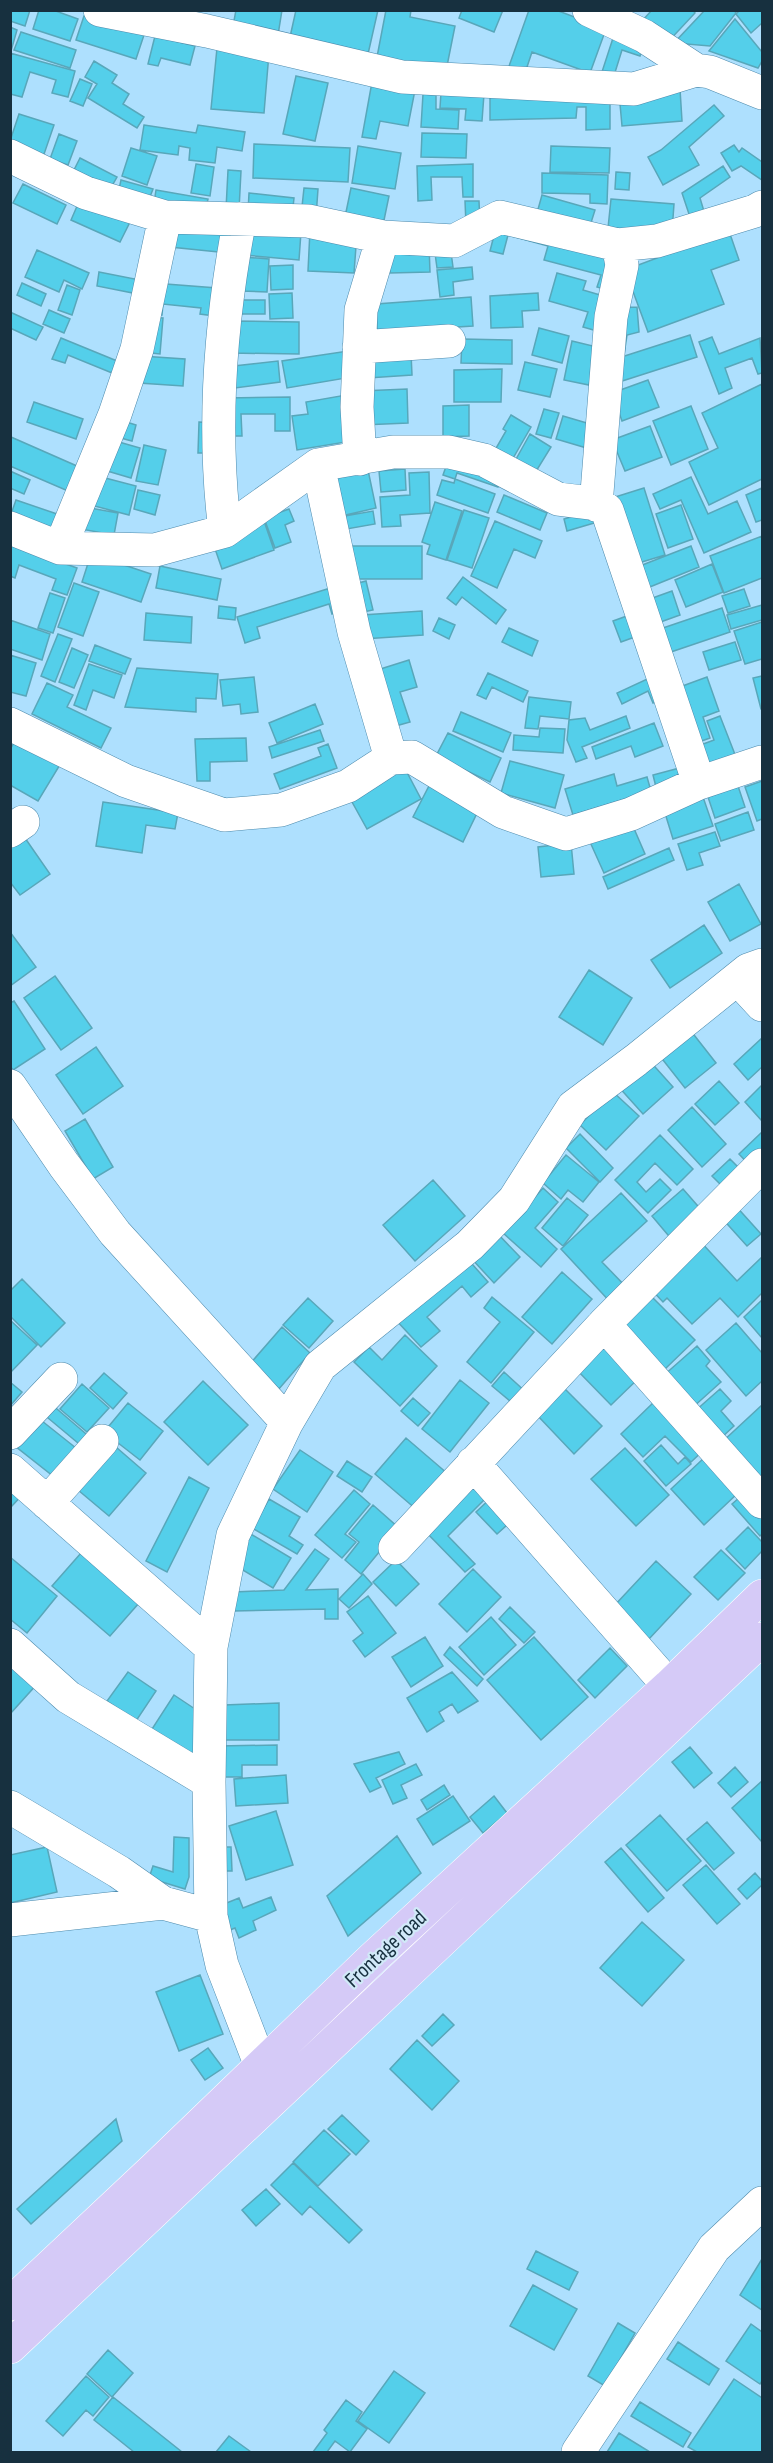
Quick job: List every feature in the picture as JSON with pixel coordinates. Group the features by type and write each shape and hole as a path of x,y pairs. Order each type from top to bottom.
{"main road":[{"name":"Frontage road","path":"10,2304 381,1950 669,1686 762,1596"},
{"path":"10,2347 762,1639"}],"street":[{"path":"100,10 207,31 402,77 634,89 696,70"},
{"path":"590,10 644,36 696,70 710,72 762,93"},
{"path":"10,156 86,193 165,217 308,221 382,237 454,241 500,217 618,244 657,241 762,207"},
{"path":"60,548 115,414 137,349 165,217"},
{"path":"225,531 217,415 229,274 240,219"},
{"path":"360,459 357,407 361,310 382,237"},
{"path":"596,505 611,317 622,265 618,244"},
{"path":"359,347 449,340"},
{"path":"10,528 60,548 155,550 225,531 318,465 393,452 449,452 484,460 558,499 596,505 607,510 699,783"},
{"path":"318,465 354,632 391,758"},
{"path":"10,724 126,781 224,815 281,810 348,786 391,758 412,757 502,812 566,834 631,814 699,783 762,762"},
{"path":"284,2088 261,2066 222,1965 211,1916 209,1782 211,1647 233,1535 287,1422 320,1366 470,1245 514,1200 573,1107 750,972 762,1005"},
{"path":"10,1086 64,1165 115,1233 287,1422"},
{"path":"395,1548 604,1324 762,1165"},
{"path":"604,1324 762,1502"},
{"path":"10,1432 61,1378"},
{"path":"47,1503 102,1441"},
{"path":"473,1463 669,1686"},
{"path":"10,1470 211,1647"},
{"path":"10,1645 68,1697 209,1782"},
{"path":"10,1807 119,1872 163,1903 211,1916"},
{"path":"10,1920 163,1903"},
{"path":"578,2452 714,2248 762,2203"}],"building":[{"path":"10,10 30,10 25,26 10,21"},
{"path":"39,10 53,10 78,19 70,41 33,29"},
{"path":"236,10 282,10 278,35 233,26"},
{"path":"296,10 378,10 368,54 290,37"},
{"path":"386,10 411,10 410,17 455,26 446,71 377,57"},
{"path":"462,10 503,10 494,32 459,18"},
{"path":"529,10 556,10 606,29 590,73 532,52 524,76 508,69"},
{"path":"652,10 693,10 695,13 666,44 642,21"},
{"path":"705,10 734,10 736,13 710,46 674,43"},
{"path":"740,10 762,10 762,23 751,33 736,14"},
{"path":"84,16 144,35 136,59 76,40"},
{"path":"735,19 762,52 762,61 758,68 709,51"},
{"path":"10,27 17,30 11,51 10,51"},
{"path":"21,32 76,50 70,68 14,50"},
{"path":"615,32 645,41 640,56 622,50 612,82 600,78"},
{"path":"155,36 195,46 190,65 161,58 158,66 148,64"},
{"path":"217,48 269,53 264,113 211,109"},
{"path":"10,53 75,71 68,97 52,93 56,80 30,72 22,97 10,94"},
{"path":"94,61 117,75 112,83 129,94 123,104 144,117 137,128 88,98 97,84 85,77"},
{"path":"296,76 328,83 315,141 283,134"},
{"path":"80,79 92,84 83,106 70,101"},
{"path":"372,82 415,90 408,126 380,121 376,139 362,137"},
{"path":"680,89 682,121 622,126 619,93"},
{"path":"441,92 484,94 482,121 465,120 466,109 440,108"},
{"path":"610,93 610,129 586,130 586,107 577,107 576,118 490,120 490,96"},
{"path":"423,94 436,95 436,109 459,110 458,129 421,127"},
{"path":"714,105 724,116 689,147 699,165 663,185 648,157 661,150"},
{"path":"19,114 54,125 42,160 10,141"},
{"path":"144,125 196,133 198,125 245,132 242,151 217,147 215,163 189,160 190,148 179,146 178,155 140,150"},
{"path":"422,133 467,134 466,158 421,157"},
{"path":"59,134 77,141 68,165 50,159"},
{"path":"254,144 350,148 348,182 253,178"},
{"path":"734,145 739,152 742,148 762,162 762,180 741,166 732,171 721,153"},
{"path":"358,146 401,153 395,189 352,183"},
{"path":"551,146 610,148 609,173 550,172"},
{"path":"131,148 157,156 147,185 122,176"},
{"path":"80,158 117,177 109,191 73,172"},
{"path":"196,164 214,167 210,196 191,193"},
{"path":"473,164 473,197 463,197 462,177 431,177 432,200 418,201 417,166"},
{"path":"723,166 730,177 700,198 706,218 692,223 682,193"},
{"path":"228,170 241,171 239,210 226,209"},
{"path":"616,172 630,173 629,190 615,189"},
{"path":"542,173 608,175 607,204 590,203 590,194 542,193"},
{"path":"121,180 153,189 148,202 118,194"},
{"path":"23,184 66,205 57,224 13,203"},
{"path":"304,188 318,189 316,217 301,216"},
{"path":"351,188 389,196 383,225 345,217"},
{"path":"156,190 208,199 205,212 154,203"},
{"path":"249,193 294,198 292,216 248,212"},
{"path":"542,195 595,210 589,229 537,213"},
{"path":"81,197 131,220 120,242 71,220"},
{"path":"611,199 674,204 672,232 608,228"},
{"path":"465,201 479,201 480,225 466,225"},
{"path":"498,220 619,252 608,290 597,287 601,275 544,260 548,246 508,235 503,254 490,251"},
{"path":"173,221 231,228 228,253 170,247"},
{"path":"246,228 301,232 299,260 244,255"},
{"path":"310,230 357,233 354,273 308,271"},
{"path":"729,231 739,260 711,270 724,304 648,332 625,270"},
{"path":"429,245 430,272 390,273 389,246"},
{"path":"450,245 453,267 437,268 434,246"},
{"path":"37,250 89,273 82,289 64,280 59,292 25,277"},
{"path":"243,257 269,259 267,292 241,291"},
{"path":"293,265 293,289 271,290 270,266"},
{"path":"472,267 473,279 453,282 454,295 440,297 437,270"},
{"path":"99,272 145,281 143,295 97,286"},
{"path":"557,273 586,281 583,290 607,297 597,331 583,327 588,312 549,301"},
{"path":"22,283 46,294 41,306 17,295"},
{"path":"153,283 217,288 214,316 200,314 201,308 163,304 162,315 150,314"},
{"path":"67,285 80,290 72,315 58,310"},
{"path":"292,293 293,318 270,319 269,294"},
{"path":"538,293 539,310 522,311 523,327 491,328 490,296"},
{"path":"471,297 473,326 377,332 376,304"},
{"path":"231,300 265,300 265,314 231,314"},
{"path":"637,307 639,332 627,335 624,355 615,308"},
{"path":"49,310 70,319 64,333 43,324"},
{"path":"10,312 43,327 36,340 10,328"},
{"path":"146,317 163,318 160,354 142,352"},
{"path":"231,321 299,322 299,354 230,353"},
{"path":"539,328 569,336 562,363 532,355"},
{"path":"690,335 697,357 616,383 609,361"},
{"path":"712,337 719,354 760,338 762,373 758,374 752,358 725,368 732,388 719,394 699,342"},
{"path":"61,338 122,363 117,375 68,355 65,363 52,359"},
{"path":"462,339 512,340 512,364 461,363"},
{"path":"572,341 597,347 589,385 564,380"},
{"path":"348,351 352,377 287,388 282,361"},
{"path":"411,353 412,375 368,378 367,355"},
{"path":"141,356 185,359 183,386 139,383"},
{"path":"278,361 280,382 227,389 225,367"},
{"path":"525,362 557,369 550,397 518,390"},
{"path":"502,369 501,402 454,402 454,370"},
{"path":"648,380 659,407 622,421 612,393"},
{"path":"762,384 762,479 709,505 689,462 718,448 702,413"},
{"path":"407,389 408,423 362,425 361,391"},
{"path":"346,395 352,441 297,450 292,416 308,414 306,402"},
{"path":"290,397 290,431 275,431 275,414 241,414 242,436 227,436 226,398"},
{"path":"34,402 83,419 76,439 27,422"},
{"path":"469,405 469,436 443,437 443,406"},
{"path":"691,406 708,449 671,465 653,421"},
{"path":"544,409 559,413 551,438 536,434"},
{"path":"511,415 531,427 512,460 495,450 506,431 503,429"},
{"path":"563,416 597,426 590,449 556,439"},
{"path":"114,418 136,425 132,441 109,435"},
{"path":"199,422 213,423 211,453 198,453"},
{"path":"650,426 662,457 625,471 612,440"},
{"path":"530,434 551,447 535,473 515,461"},
{"path":"11,437 86,470 75,494 10,466"},
{"path":"105,438 140,448 131,478 97,468"},
{"path":"144,445 166,450 158,485 136,481"},
{"path":"449,458 502,476 498,487 457,473 455,479 443,475"},
{"path":"405,469 406,490 381,492 379,471"},
{"path":"368,470 376,508 337,517 329,478"},
{"path":"10,471 30,480 24,494 10,488"},
{"path":"429,472 430,513 400,515 401,526 382,527 380,497 410,495 409,473"},
{"path":"90,474 136,486 129,515 83,503"},
{"path":"691,477 708,514 737,501 751,532 704,553 681,500 660,509 653,494"},
{"path":"455,479 495,494 488,513 437,495 442,480 454,483"},
{"path":"644,488 665,555 632,565 612,498"},
{"path":"762,488 762,520 756,522 746,495"},
{"path":"138,490 160,495 155,515 134,509"},
{"path":"504,495 547,513 540,530 497,512"},
{"path":"16,500 60,515 52,537 10,517"},
{"path":"435,502 462,511 446,560 427,554 430,545 422,542"},
{"path":"681,505 693,539 668,548 656,514"},
{"path":"79,506 118,513 114,535 75,528"},
{"path":"289,509 294,521 285,525 291,542 275,548 264,518"},
{"path":"597,509 601,521 567,531 564,519"},
{"path":"464,510 489,518 472,568 447,560"},
{"path":"373,511 375,524 341,530 339,517"},
{"path":"264,521 274,550 222,569 212,540"},
{"path":"495,521 542,541 535,558 514,549 497,588 471,576"},
{"path":"762,536 762,578 724,593 710,556"},
{"path":"10,544 77,568 67,595 52,590 56,579 19,565 15,578 10,576"},
{"path":"345,546 422,546 422,579 345,579"},
{"path":"691,546 699,567 640,591 632,569"},
{"path":"91,554 151,574 141,602 82,582"},
{"path":"712,564 723,592 686,607 675,580"},
{"path":"160,566 221,579 217,600 156,588"},
{"path":"463,577 506,610 496,624 462,597 456,605 447,598"},
{"path":"366,581 373,610 358,613 351,585"},
{"path":"74,583 99,592 83,636 58,627"},
{"path":"340,585 347,609 332,614 329,604 257,627 260,638 245,643 237,617"},
{"path":"744,589 750,606 728,613 722,596"},
{"path":"672,591 680,615 655,624 647,600"},
{"path":"50,593 65,598 53,633 38,628"},
{"path":"762,605 762,620 731,629 727,615"},
{"path":"219,606 236,608 235,620 218,618"},
{"path":"722,608 730,632 665,654 657,630"},
{"path":"422,611 423,635 363,639 362,615"},
{"path":"146,613 192,617 191,643 144,640"},
{"path":"635,613 643,634 621,642 613,621"},
{"path":"439,618 455,625 449,639 433,631"},
{"path":"10,620 50,634 42,660 10,649"},
{"path":"762,622 762,659 745,664 734,631"},
{"path":"509,628 538,641 532,656 502,642"},
{"path":"58,634 72,639 55,682 41,676"},
{"path":"735,642 741,660 709,670 703,652"},
{"path":"95,645 131,659 125,674 89,661"},
{"path":"72,648 88,655 74,688 59,682"},
{"path":"10,655 36,663 26,696 10,692"},
{"path":"409,660 417,687 400,692 410,722 392,727 374,671"},
{"path":"89,664 122,675 114,698 93,690 86,710 74,705"},
{"path":"137,668 218,674 216,699 196,698 196,712 125,707"},
{"path":"488,673 528,691 523,702 492,687 486,699 477,695"},
{"path":"658,674 668,697 653,703 648,691 622,704 617,693"},
{"path":"762,676 762,709 761,709 753,678"},
{"path":"254,677 258,712 241,714 240,704 223,706 220,680"},
{"path":"707,677 719,711 703,717 710,738 696,743 677,688"},
{"path":"47,683 73,695 67,707 111,728 101,748 32,714"},
{"path":"529,697 571,702 569,719 540,716 538,729 525,728"},
{"path":"315,704 323,724 277,743 269,723"},
{"path":"461,712 511,733 503,752 453,731"},
{"path":"626,716 630,728 582,747 587,758 576,762 567,740 569,720 585,718 590,730"},
{"path":"720,716 736,757 706,768 698,746 714,740 707,721"},
{"path":"654,723 663,746 635,757 631,746 596,759 592,747"},
{"path":"540,728 565,729 563,753 513,750 514,735 539,737"},
{"path":"320,730 324,741 272,758 269,747"},
{"path":"448,733 501,758 490,782 436,756"},
{"path":"18,737 61,763 38,801 10,785 10,749"},
{"path":"246,738 247,761 210,762 210,781 197,781 195,739"},
{"path":"328,744 337,768 280,789 274,774 321,756 318,748"},
{"path":"401,761 421,799 367,829 346,791"},
{"path":"510,761 564,775 555,808 501,793"},
{"path":"687,766 691,782 657,791 653,775"},
{"path":"614,774 617,786 647,777 651,791 573,815 565,789"},
{"path":"762,781 762,819 757,821 745,787"},
{"path":"431,782 480,807 463,842 413,817"},
{"path":"738,786 745,807 715,818 708,797"},
{"path":"703,797 713,826 673,839 664,810"},
{"path":"103,802 178,813 175,829 146,825 142,853 96,846"},
{"path":"748,812 754,830 721,841 715,824"},
{"path":"632,824 645,854 604,873 590,842"},
{"path":"715,832 720,846 699,853 703,865 687,870 678,844"},
{"path":"25,838 50,874 20,895 10,882 10,848"},
{"path":"571,843 574,874 541,877 538,847"},
{"path":"669,848 674,860 608,889 603,877"},
{"path":"739,884 761,924 730,941 708,902"},
{"path":"704,925 722,953 670,988 651,960"},
{"path":"10,932 36,967 10,986"},
{"path":"589,970 632,998 603,1045 559,1017"},
{"path":"55,976 92,1028 61,1050 24,998"},
{"path":"14,1001 45,1049 13,1070 10,1066 10,1003"},
{"path":"687,1026 716,1063 685,1088 656,1051"},
{"path":"762,1038 762,1067 748,1080 734,1064"},
{"path":"96,1047 123,1086 83,1114 56,1075"},
{"path":"647,1058 673,1087 643,1114 617,1085"},
{"path":"719,1081 739,1103 715,1125 695,1104"},
{"path":"762,1085 762,1121 745,1102"},
{"path":"612,1091 639,1116 606,1150 580,1125"},
{"path":"692,1107 726,1144 702,1167 668,1130"},
{"path":"85,1119 113,1167 93,1179 65,1131"},
{"path":"762,1132 762,1157 752,1168 739,1154"},
{"path":"580,1134 613,1168 600,1182 566,1148"},
{"path":"660,1135 693,1169 677,1185 655,1163 637,1182 646,1192 660,1179 671,1190 648,1213 615,1180"},
{"path":"566,1155 599,1182 583,1202 568,1190 561,1199 543,1183"},
{"path":"730,1159 740,1169 722,1186 712,1176"},
{"path":"433,1180 465,1216 415,1261 383,1225"},
{"path":"543,1188 558,1202 535,1228 557,1249 541,1267 503,1233"},
{"path":"683,1189 704,1213 673,1241 652,1216"},
{"path":"621,1193 647,1221 602,1262 629,1290 613,1305 561,1249"},
{"path":"567,1198 588,1215 563,1246 542,1228"},
{"path":"734,1204 761,1234 747,1246 720,1216"},
{"path":"497,1233 520,1257 494,1283 471,1258"},
{"path":"698,1239 737,1281 762,1257 762,1293 738,1317 720,1298 692,1324 667,1298 663,1302 648,1286"},
{"path":"465,1256 488,1282 471,1297 462,1286 427,1317 440,1331 421,1347 395,1319"},
{"path":"562,1272 592,1299 552,1344 522,1317"},
{"path":"22,1279 65,1323 41,1347 10,1316 10,1291"},
{"path":"644,1289 695,1340 664,1370 614,1319"},
{"path":"492,1297 534,1332 491,1383 467,1362 500,1322 484,1308"},
{"path":"308,1298 333,1321 309,1348 283,1325"},
{"path":"762,1300 762,1338 744,1317"},
{"path":"10,1320 37,1345 10,1373"},
{"path":"736,1323 762,1353 762,1381 746,1396 706,1350"},
{"path":"282,1327 310,1353 278,1390 249,1365"},
{"path":"405,1335 437,1366 400,1406 354,1362 369,1347 382,1360"},
{"path":"606,1336 642,1375 611,1405 574,1367"},
{"path":"697,1346 710,1361 706,1366 721,1382 692,1408 663,1376"},
{"path":"504,1372 527,1393 516,1406 492,1386"},
{"path":"104,1373 127,1393 113,1409 90,1388"},
{"path":"460,1380 489,1403 450,1452 422,1429"},
{"path":"203,1381 248,1425 208,1465 164,1422"},
{"path":"10,1382 22,1392 10,1406"},
{"path":"82,1384 109,1408 87,1432 60,1409"},
{"path":"564,1388 602,1426 574,1454 537,1415"},
{"path":"720,1389 731,1401 721,1411 734,1426 720,1439 695,1411"},
{"path":"413,1398 430,1413 418,1426 401,1411"},
{"path":"657,1399 705,1449 691,1462 665,1436 643,1457 621,1434"},
{"path":"50,1403 92,1439 84,1448 42,1413"},
{"path":"128,1403 163,1431 140,1460 104,1432"},
{"path":"762,1405 762,1489 721,1443"},
{"path":"37,1417 81,1452 58,1480 15,1446"},
{"path":"406,1438 448,1474 417,1510 375,1474"},
{"path":"109,1441 146,1473 109,1516 72,1485"},
{"path":"661,1445 678,1464 685,1457 691,1464 666,1486 644,1461"},
{"path":"625,1448 669,1495 636,1526 591,1479"},
{"path":"300,1450 333,1472 307,1512 273,1489"},
{"path":"705,1457 738,1493 704,1525 671,1489"},
{"path":"347,1461 372,1477 362,1492 337,1476"},
{"path":"189,1477 209,1488 167,1572 146,1561"},
{"path":"473,1480 488,1496 448,1536 475,1564 465,1572 423,1529"},
{"path":"10,1484 23,1494 10,1508"},
{"path":"354,1490 370,1504 345,1534 356,1542 342,1558 315,1535"},
{"path":"747,1491 762,1509 762,1534 760,1536 732,1504"},
{"path":"495,1494 516,1517 497,1534 476,1512"},
{"path":"269,1499 300,1517 289,1536 303,1545 297,1554 252,1528"},
{"path":"373,1505 399,1528 361,1574 345,1560 359,1542 349,1534"},
{"path":"748,1527 762,1542 762,1551 745,1569 726,1549"},
{"path":"249,1533 291,1558 273,1588 231,1563"},
{"path":"315,1549 329,1559 306,1590 338,1589 338,1619 325,1619 325,1609 234,1611 234,1592 284,1590"},
{"path":"721,1550 745,1573 718,1600 694,1577"},
{"path":"81,1553 139,1603 110,1636 52,1586"},
{"path":"10,1557 57,1596 27,1633 10,1619"},
{"path":"396,1560 419,1584 396,1606 373,1582"},
{"path":"656,1561 691,1594 649,1639 614,1606"},
{"path":"473,1569 501,1597 467,1632 439,1604"},
{"path":"363,1574 372,1584 349,1608 339,1599"},
{"path":"368,1596 396,1633 365,1657 353,1641 363,1633 347,1612"},
{"path":"510,1607 535,1632 524,1643 499,1619"},
{"path":"491,1617 516,1645 484,1675 459,1647"},
{"path":"425,1637 443,1666 411,1687 392,1657"},
{"path":"534,1637 588,1697 541,1740 487,1680"},
{"path":"450,1647 483,1679 477,1686 444,1655"},
{"path":"610,1648 627,1666 595,1698 578,1680"},
{"path":"10,1659 38,1683 10,1714"},
{"path":"128,1672 156,1691 136,1721 107,1701"},
{"path":"452,1672 478,1701 458,1713 452,1704 439,1712 444,1721 427,1732 407,1698"},
{"path":"174,1695 198,1711 193,1758 152,1729"},
{"path":"279,1703 279,1740 224,1740 224,1705"},
{"path":"277,1745 277,1765 242,1765 242,1777 219,1777 218,1746"},
{"path":"690,1747 712,1773 694,1788 672,1762"},
{"path":"399,1752 405,1764 376,1778 381,1787 370,1792 354,1764"},
{"path":"416,1764 422,1775 401,1785 407,1798 393,1804 382,1780"},
{"path":"735,1767 748,1782 731,1797 718,1783"},
{"path":"286,1775 288,1803 236,1806 234,1779"},
{"path":"762,1781 762,1842 732,1808"},
{"path":"444,1785 450,1795 427,1810 421,1800"},
{"path":"453,1796 470,1821 433,1845 417,1819"},
{"path":"494,1796 507,1813 483,1833 470,1817"},
{"path":"276,1811 293,1865 246,1880 229,1826"},
{"path":"660,1815 701,1861 667,1891 626,1845"},
{"path":"707,1822 734,1853 714,1870 687,1839"},
{"path":"397,1836 421,1873 348,1936 327,1896"},
{"path":"174,1837 189,1838 189,1877 185,1889 149,1878 153,1866 173,1872"},
{"path":"47,1847 57,1892 10,1903 10,1855"},
{"path":"217,1847 231,1847 232,1871 217,1871"},
{"path":"621,1848 664,1898 648,1912 605,1862"},
{"path":"706,1865 740,1904 717,1924 683,1885"},
{"path":"755,1873 762,1881 762,1885 747,1899 738,1889"},
{"path":"271,1897 276,1910 253,1921 256,1930 239,1938 235,1928 220,1934 219,1906 239,1898 243,1908"},
{"path":"642,1922 684,1960 642,2006 600,1968"},
{"path":"200,1975 223,2034 179,2051 156,1992"},
{"path":"443,2014 454,2025 432,2046 422,2036"},
{"path":"417,2040 459,2081 432,2110 390,2069"},
{"path":"208,2048 223,2068 205,2080 191,2060"},
{"path":"342,2115 369,2141 356,2155 328,2129"},
{"path":"116,2119 122,2141 31,2224 17,2209"},
{"path":"324,2130 350,2154 318,2186 293,2162"},
{"path":"293,2163 362,2230 349,2243 310,2206 302,2215 271,2185"},
{"path":"266,2189 280,2204 256,2226 242,2210"},
{"path":"536,2251 578,2272 569,2290 527,2269"},
{"path":"762,2259 762,2310 740,2295"},
{"path":"533,2285 577,2309 554,2350 510,2326"},
{"path":"618,2323 635,2333 605,2386 588,2376"},
{"path":"751,2324 762,2332 762,2381 760,2384 726,2361"},
{"path":"678,2342 719,2369 709,2385 667,2359"},
{"path":"108,2350 133,2373 112,2397 87,2374"},
{"path":"394,2371 425,2393 389,2443 358,2421"},
{"path":"86,2376 109,2397 93,2416 86,2410 63,2436 46,2421"},
{"path":"734,2379 762,2398 762,2452 697,2452 688,2447"},
{"path":"113,2397 182,2452 134,2452 94,2420"},
{"path":"346,2400 362,2412 356,2421 367,2429 350,2452 335,2441 327,2452 313,2452 327,2433 324,2430"},
{"path":"640,2402 691,2433 683,2447 631,2416"},
{"path":"619,2433 650,2452 607,2452"},
{"path":"229,2436 251,2452 216,2452"}]}
